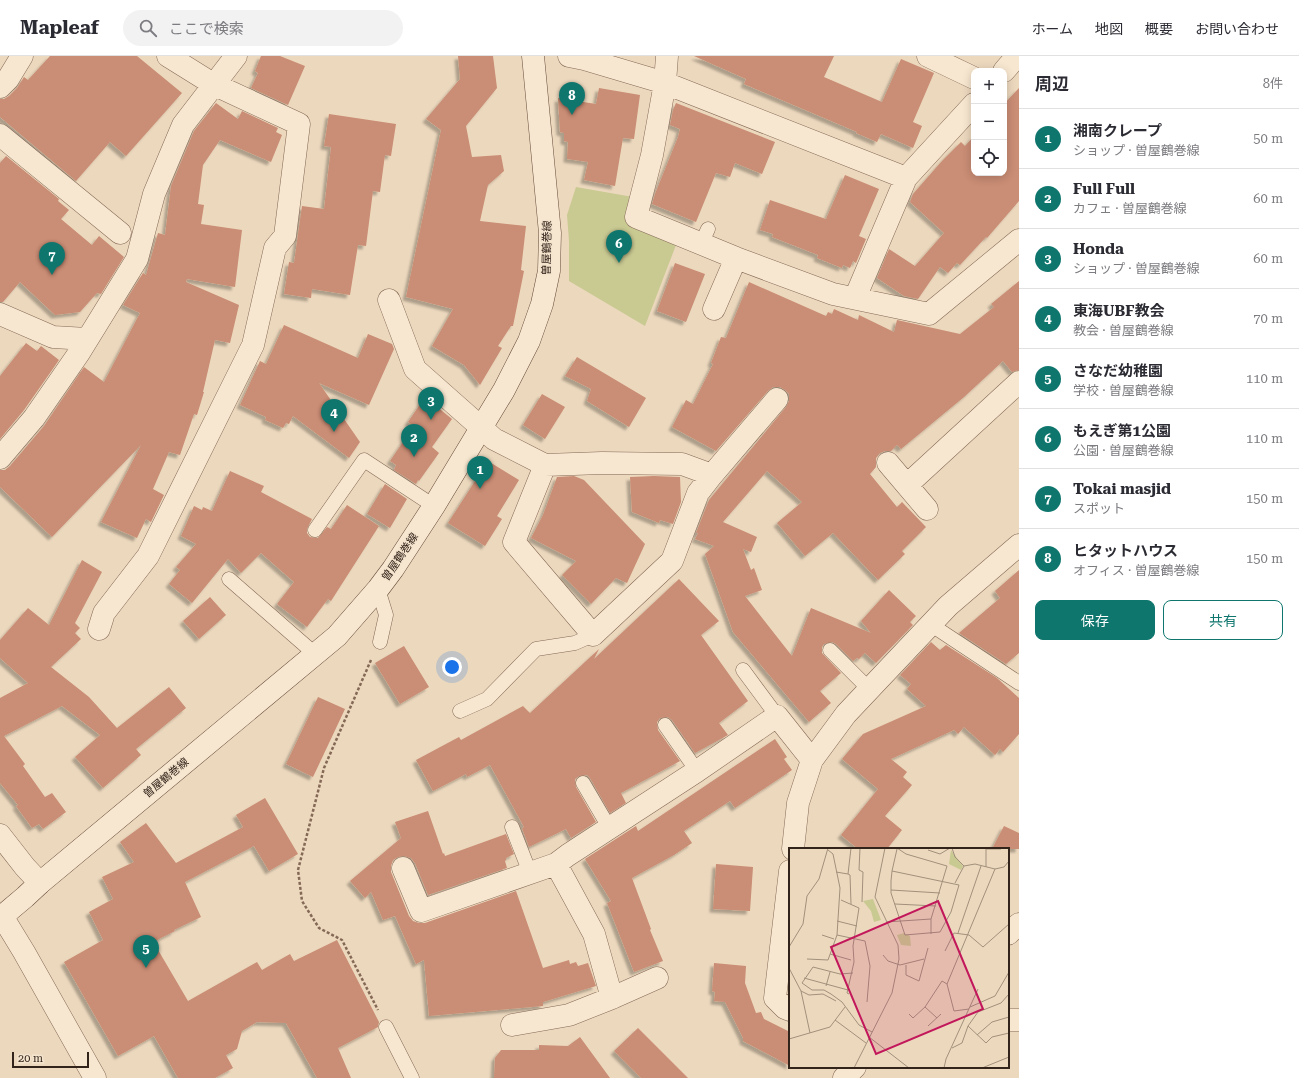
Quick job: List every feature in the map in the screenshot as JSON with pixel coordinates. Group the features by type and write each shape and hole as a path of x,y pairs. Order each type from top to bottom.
{"street":[{"path":"0,87 8,79 22,56"},
{"path":"98,628 104,613 148,556 253,345 275,248 285,236 299,124 213,84 168,56"},
{"path":"0,458 34,418 87,339 137,259 154,194 183,125 236,56"},
{"name":"曽屋鶴巻線","path":"1,917 337,636 378,589 393,569 434,506 504,390 529,341 542,304 549,271 550,233 534,56"},
{"path":"569,56 665,83 906,178"},
{"path":"667,56 665,83 652,155 636,217 704,237 736,258 833,294 929,314 1019,240"},
{"path":"928,56 971,77"},
{"path":"1007,68 1017,56"},
{"path":"856,298 906,178 971,107"},
{"path":"0,135 120,233"},
{"path":"714,309 736,258"},
{"path":"390,300 415,369 494,439 545,465 602,463 682,464 712,475"},
{"path":"0,314 53,337 87,339"},
{"path":"907,485 1019,382"},
{"path":"545,465 514,542 593,635 672,561 698,493 777,398"},
{"path":"888,462 927,509"},
{"path":"793,848 798,803 812,760 846,714 948,606 1019,545"},
{"path":"403,868 421,911 556,864 777,716 812,760"},
{"path":"0,835 25,867 40,883"},
{"path":"556,864 594,934 612,998"},
{"path":"789,879 775,998 785,1008 789,1010"},
{"path":"1,917 24,952 95,1078"},
{"path":"1009,933 1019,924"},
{"path":"512,1025 569,1015 657,978"},
{"path":"844,1078 854,1068"}],"lane":[{"path":"315,530 364,460 434,506"},
{"path":"229,579 315,654"},
{"path":"378,589 386,615 380,642"},
{"path":"930,624 1019,683"},
{"path":"460,711 487,699 536,649 575,643 593,635"},
{"path":"830,650 869,689"},
{"path":"743,670 777,716"},
{"path":"665,725 697,771"},
{"path":"583,783 610,829"},
{"path":"512,827 530,873"},
{"path":"386,1027 412,1078"}],"path":[{"path":"380,642 324,768 298,870 302,901 319,928 342,940 386,1027"}],"green space":[{"path":"576,187 633,197 627,223 676,245 645,326 569,281 569,241 567,215"}],"building":[{"path":"50,56 137,56 182,93 126,156 110,142 76,181 0,117 0,99 4,99 9,96 17,88 24,77 28,80"},
{"path":"261,56 280,56 305,66 288,105 251,88 258,73 255,71"},
{"path":"458,56 493,56 497,88 466,126 472,157 501,155 504,171 488,185 480,221 526,226 521,270 524,271 513,326 511,326 498,346 502,348 480,385 464,365 432,346 453,309 406,297 441,130 426,119 460,79"},
{"path":"694,56 834,56 824,77 882,102 901,59 934,73 913,122 922,126 913,148 881,134 877,142 744,84 746,79"},
{"path":"599,88 640,95 634,139 623,138 615,186 584,180 588,162 567,159 568,142 564,141 564,133 560,132 558,98 596,104"},
{"path":"1019,88 1019,201 987,238 986,237 960,265 957,263 948,273 940,267 918,299 904,296 877,278 889,249 915,266 944,233 910,202 913,194 961,142 965,146 971,139 971,176 1007,176 1007,101"},
{"path":"216,103 238,119 242,111 278,128 276,132 282,135 271,162 220,140 203,165 198,204 204,205 201,224 242,230 235,287 187,279 186,282 239,305 230,343 215,340 204,392 197,415 194,414 180,455 169,452 153,489 164,495 151,522 146,519 137,538 101,522 141,445 52,537 0,487 0,470 5,470 10,466 44,426 84,367 104,382 140,313 123,305 143,273 146,275 158,233 165,235 171,186 194,131"},
{"path":"676,103 775,142 762,174 735,163 730,177 716,173 696,222 652,204 680,129 670,125"},
{"path":"329,114 396,124 391,156 385,155 380,192 373,191 366,246 358,245 350,295 312,289 311,298 284,294 289,262 294,263 302,206 324,209 331,147 324,146"},
{"path":"6,156 59,199 58,201 69,210 61,219 92,245 99,236 124,257 101,294 97,293 80,312 55,315 20,282 3,302 0,302 0,163"},
{"path":"845,175 879,189 859,236 866,239 856,263 853,261 850,268 843,265 842,268 817,258 818,255 772,237 773,234 760,230 770,200 826,219"},
{"path":"675,263 705,274 686,322 657,311"},
{"path":"1019,281 1019,370 1012,372 1003,361 964,397 901,449 897,445 891,451 880,453 876,458 876,467 870,474 897,507 902,502 926,527 902,551 905,554 878,580 833,533 805,556 777,523 802,502 767,471 723,522 757,537 751,552 743,549 751,570 754,568 762,590 745,596 792,656 811,608 871,633 861,621 889,590 916,616 910,622 913,625 876,663 865,653 859,659 857,658 853,661 836,644 832,642 824,644 822,647 822,653 841,673 820,691 831,703 809,722 733,632 705,554 714,546 695,539 709,500 786,407 789,401 789,394 780,387 773,387 716,451 672,427 686,400 693,404 713,364 711,363 721,337 726,338 749,282 826,316 828,312 832,314 834,309 858,320 859,315 894,332 897,320 960,334 994,307 991,304"},
{"path":"284,325 358,358 368,334 392,344 394,349 369,405 319,383 360,442 349,458 293,416 289,424 286,423 283,428 265,420 266,417 240,405 260,361 266,364"},
{"path":"26,343 37,351 41,346 59,360 24,410 0,439 0,376"},
{"path":"577,357 646,398 629,427 587,401 591,389 565,376"},
{"path":"542,394 565,407 545,439 523,425"},
{"path":"425,397 452,419 432,447 439,453 416,484 394,470 396,465 390,461 414,426 408,422"},
{"path":"488,461 519,480 497,516 502,519 485,546 448,523"},
{"path":"230,471 264,486 261,492 312,519 307,529 307,533 310,537 318,538 327,527 331,529 347,505 379,526 331,601 328,599 307,627 277,604 294,582 261,553 241,573 228,559 192,603 169,584 180,570 176,567 196,544 181,536 194,506 202,510 203,507 212,511"},
{"path":"574,476 584,480 645,544 627,583 616,578 591,604 562,575 576,561 531,538 543,515 557,477"},
{"path":"630,477 680,477 681,502 673,524 660,520 659,523 632,512"},
{"path":"385,484 407,499 390,528 367,514"},
{"path":"82,560 102,572 75,623 80,628 75,633 81,639 51,667 89,697 117,728 169,687 186,708 136,749 141,755 103,788 75,757 100,735 62,706 4,736 25,764 23,766 45,797 52,793 66,812 43,829 39,824 32,828 16,806 18,805 0,783 0,698 28,683 0,658 0,640 28,608 49,625"},
{"path":"1019,570 1019,653 1006,664 959,633 1000,598 995,591"},
{"path":"679,579 719,621 701,635 748,701 719,723 728,735 695,753 672,720 668,717 660,718 657,722 658,730 680,761 621,793 626,803 610,813 590,778 587,775 579,776 575,779 576,787 596,822 571,838 566,829 529,847 522,828 524,827 490,765 467,777 466,774 433,791 416,760 459,737 461,740 523,706 530,713 599,649 594,659"},
{"path":"210,597 226,615 199,639 183,621"},
{"path":"931,642 940,650 946,645 997,678 1019,698 1019,734 1003,752 1000,749 995,755 964,727 958,734 954,730 891,759 907,772 903,777 912,785 885,816 902,830 888,848 857,848 841,835 878,789 842,759 863,734 926,706 907,689 911,684 900,675"},
{"path":"404,646 429,687 400,704 375,663"},
{"path":"318,697 345,709 313,777 286,764"},
{"path":"775,739 787,757 784,759 792,770 735,808 730,801 684,831 692,843 674,855 632,878 651,929 650,930 663,961 634,972 607,903 611,901 585,859 636,826 638,831"},
{"path":"265,798 298,854 269,871 254,846 185,882 201,917 174,930 175,931 155,941 156,942 154,943 188,1001 257,962 262,970 290,954 294,961 337,940 379,1022 378,1027 338,1048 351,1078 317,1078 286,1023 257,1022 242,1031 237,1049 226,1055 233,1068 215,1078 178,1078 154,1036 118,1056 64,962 103,940 89,912 113,899 102,877 134,862 120,842 146,823 176,863 243,827 236,815"},
{"path":"428,811 445,856 506,834 514,854 506,858 505,861 507,868 428,895 415,863 411,858 404,856 393,860 391,872 409,916 413,921 425,923 516,891 543,968 569,960 570,964 576,962 578,966 588,963 596,986 543,1002 543,1006 429,1016 424,960 416,964 395,916 383,920 371,892 365,898 350,881 401,838 395,822"},
{"path":"1004,826 1019,833 1019,849 993,848"},
{"path":"716,864 753,867 750,911 713,909"},
{"path":"714,963 746,966 745,983 756,1013 761,1012 764,1019 789,1032 789,1065 743,1041 743,1038 725,1002 714,1001 715,992 712,991"},
{"path":"638,1028 688,1078 641,1078 614,1051"},
{"path":"580,1037 610,1078 494,1078 495,1058 501,1050 539,1050 539,1045 568,1046"}],"place":[{"name":"ヒタットハウス","path":"572,115"},
{"name":"もえぎ第1公園","path":"619,263"},
{"name":"Tokai masjid","path":"52,275"},
{"name":"Honda","path":"431,420"},
{"name":"東海UBF教会","path":"334,432"},
{"name":"Full Full","path":"414,457"},
{"name":"湘南クレープ","path":"480,489"},
{"name":"さなだ幼稚園","path":"146,968"}]}
